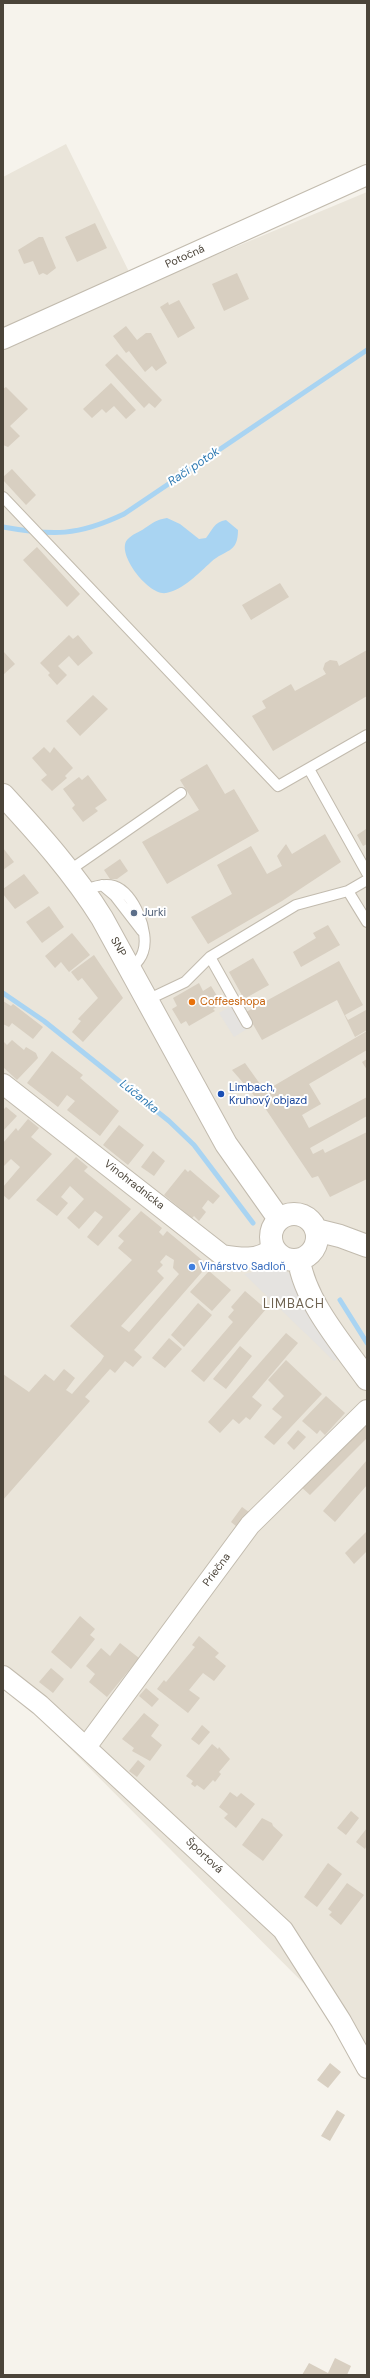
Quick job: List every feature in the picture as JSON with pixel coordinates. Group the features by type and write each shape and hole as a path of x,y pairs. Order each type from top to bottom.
{"street":[{"name":"Potočná","path":"3,339 367,175"},
{"name":"SNP","path":"3,795 70,870 93,887 131,969 210,1115 244,1171 279,1219"},
{"name":"Vinohradnícka","path":"3,1084 222,1255 252,1258 266,1253 273,1248"},
{"path":"301,1214 308,1218 316,1230 316,1245 312,1252 299,1260 284,1258 273,1248 271,1232 279,1219 285,1215 301,1214"},
{"path":"316,1230 340,1236 367,1246"},
{"path":"299,1260 301,1270 326,1322 367,1379"},
{"name":"Priečna","path":"86,1747 250,1525 367,1410"},
{"name":"Športová","path":"3,1676 40,1705 283,1930 341,2021 367,2068"}],"lane":[{"path":"3,497 278,786 367,736"},
{"path":"309,769 367,873"},
{"path":"70,870 181,793"},
{"path":"147,1000 185,982 210,957 296,905 348,892 367,880"},
{"path":"93,887 114,886 123,890 140,914 144,951 139,960 131,969"},
{"path":"348,892 367,922"},
{"path":"210,957 248,1023"}],"shaded area":[{"path":"66,144 137,288 367,192 367,2064 341,2021 3,1681 3,177"},
{"path":"233,1005 247,1029 234,1037 219,1013"},
{"path":"279,1266 297,1279 339,1359 334,1361 244,1274"}],"water":[{"path":"167,518 180,524 199,539 206,538 216,524 226,520 238,530 236,543 230,550 216,558 185,585 166,593 159,592 151,588 136,573 126,555 125,546 127,540 131,536 155,522"}],"building":[{"path":"95,223 107,248 77,262 65,237"},
{"path":"39,237 43,237 56,268 47,275 43,273 39,275 33,261 24,264 18,250"},
{"path":"237,273 249,299 224,311 212,284"},
{"path":"179,300 195,328 178,338 160,307 168,302 169,305"},
{"path":"126,326 137,340 146,333 151,333 167,363 156,371 152,366 145,372 129,351 126,353 113,336"},
{"path":"117,354 162,400 155,408 149,403 144,408 105,365"},
{"path":"111,383 136,410 126,419 114,406 106,413 102,409 92,418 83,409"},
{"path":"6,387 28,409 10,426 20,436 8,447 3,445 3,389"},
{"path":"12,469 36,495 26,505 3,480 3,477"},
{"path":"37,547 80,594 67,607 23,560"},
{"path":"280,583 289,597 251,620 242,605"},
{"path":"69,635 73,639 78,635 93,653 78,666 69,656 58,666 67,675 57,685 48,675 50,673 40,663"},
{"path":"367,650 367,696 273,751 252,716 266,708 262,701 291,684 295,691 326,674 323,669 325,663 330,660 337,661 339,666"},
{"path":"3,651 15,664 3,675"},
{"path":"93,695 108,709 80,736 66,721"},
{"path":"44,747 50,753 54,747 73,768 65,776 67,778 52,791 41,780 47,775 32,758"},
{"path":"207,764 225,794 234,789 259,831 167,884 142,842 199,810 180,780"},
{"path":"88,775 107,800 95,808 98,811 83,822 72,808 75,805 63,789 79,777 82,780"},
{"path":"366,829 367,844 363,846 357,835"},
{"path":"325,834 341,862 282,901 208,944 191,917 232,894 217,865 251,846 267,874 282,866 277,856 286,844 292,854"},
{"path":"3,848 14,862 3,870"},
{"path":"120,859 128,871 117,879 110,879 104,870"},
{"path":"24,874 39,893 15,909 3,894 3,889"},
{"path":"49,906 64,927 42,943 26,922"},
{"path":"328,925 340,945 301,967 293,952 316,938 313,933"},
{"path":"72,933 90,955 69,972 61,962 55,968 45,956"},
{"path":"94,955 123,998 83,1042 72,1032 81,1021 78,1019 98,998 82,978 78,981 71,972"},
{"path":"253,958 269,985 244,999 229,972"},
{"path":"339,961 363,1005 345,1015 348,1020 366,1010 367,1030 355,1037 337,1000 262,1040 246,1012"},
{"name":"Coffeeshopa","path":"199,983 203,991 211,986 222,1004 213,1009 215,1011 189,1026 186,1021 181,1024 172,1009 177,1006 173,998"},
{"path":"3,1001 11,1006 13,1004 43,1027 33,1039 12,1023 9,1027 3,1024"},
{"path":"367,1031 367,1050 309,1084 321,1104 302,1115 309,1128 367,1097 367,1116 310,1148 313,1154 323,1149 325,1153 367,1132 367,1179 330,1197 318,1176 312,1178 265,1108 232,1070 245,1063 265,1091"},
{"path":"12,1040 24,1050 26,1047 36,1053 38,1058 17,1080 3,1067 3,1041 7,1045"},
{"path":"52,1051 83,1075 80,1078 119,1111 100,1136 67,1110 75,1101 67,1095 58,1107 27,1083"},
{"path":"367,1059 367,1070 362,1062"},
{"path":"6,1107 17,1116 3,1131 3,1110"},
{"path":"28,1119 39,1128 31,1137 52,1154 9,1200 3,1195 3,1187 20,1167 11,1159 3,1167 3,1143 16,1128 18,1131"},
{"path":"119,1125 144,1145 128,1165 103,1145"},
{"path":"153,1151 165,1161 154,1176 141,1167"},
{"path":"76,1157 88,1167 84,1171 131,1209 98,1246 87,1237 103,1217 95,1211 79,1229 67,1218 84,1199 70,1186 61,1197 68,1203 57,1216 36,1200"},
{"path":"185,1169 188,1172 190,1170 220,1196 213,1204 208,1200 202,1208 206,1212 199,1221 194,1216 192,1218 164,1195"},
{"path":"141,1211 162,1228 159,1232 163,1236 167,1231 208,1265 134,1350 142,1357 133,1367 125,1361 115,1373 110,1369 85,1397 90,1401 3,1500 3,1374 29,1392 45,1374 54,1381 64,1369 75,1378 66,1390 72,1394 101,1361 104,1356 70,1326 132,1260 118,1248 124,1241 118,1236","holes":["166,1255 174,1260 173,1268 179,1274 129,1332 121,1326 164,1278 157,1271 163,1265 160,1262"]},
{"path":"209,1271 231,1290 212,1311 190,1292"},
{"path":"245,1291 266,1309 204,1382 191,1371 233,1322 228,1317 234,1310 231,1307"},
{"path":"198,1303 212,1315 184,1347 171,1335"},
{"path":"286,1333 298,1343 252,1397 262,1405 250,1420 246,1417 239,1424 233,1419 220,1433 208,1422"},
{"path":"169,1338 182,1349 165,1368 152,1358"},
{"path":"240,1346 252,1356 226,1389 213,1379"},
{"path":"286,1360 322,1394 274,1445 264,1437 282,1417 272,1409 284,1396 268,1380"},
{"path":"326,1396 345,1413 325,1435 320,1430 317,1434 302,1421"},
{"path":"367,1424 367,1438 310,1495 299,1485"},
{"path":"298,1430 306,1437 294,1450 287,1443"},
{"path":"367,1460 367,1485 335,1522 323,1511"},
{"path":"242,1507 253,1515 241,1530 231,1522"},
{"path":"367,1531 367,1551 354,1564 345,1553"},
{"path":"80,1616 95,1629 90,1635 95,1639 71,1669 51,1652"},
{"path":"199,1636 219,1653 215,1657 226,1666 214,1681 203,1673 189,1690 200,1698 188,1713 157,1689 164,1680 166,1682 195,1647 192,1645"},
{"path":"120,1643 139,1658 107,1697 89,1682 95,1674 86,1666 101,1648 110,1656"},
{"path":"51,1668 64,1679 53,1693 39,1682"},
{"path":"146,1688 159,1699 152,1707 139,1696"},
{"path":"144,1713 159,1725 151,1736 162,1745 150,1761 132,1751 134,1748 122,1739"},
{"path":"202,1725 210,1732 199,1745 191,1739"},
{"path":"212,1744 218,1749 219,1747 230,1759 219,1772 221,1774 215,1782 213,1780 204,1790 197,1785 195,1787 191,1784 193,1781 186,1776"},
{"path":"138,1760 145,1766 137,1777 129,1771"},
{"path":"230,1792 237,1797 241,1793 255,1804 236,1828 224,1818 228,1814 219,1807"},
{"path":"351,1811 359,1818 346,1835 337,1828"},
{"path":"262,1818 272,1823 273,1826 283,1835 263,1861 242,1845"},
{"path":"367,1828 367,1845 365,1849 356,1842"},
{"path":"328,1863 342,1874 317,1907 304,1897"},
{"path":"347,1883 364,1895 341,1925 329,1915 332,1912 328,1909"},
{"path":"330,2063 341,2072 328,2088 317,2080"},
{"path":"337,2110 345,2115 330,2141 321,2136"},
{"path":"335,2358 351,2366 347,2375 302,2375 309,2363 328,2373"}],"waterway":[{"name":"Račí potok","path":"3,527 37,532 65,532 93,527 124,514 367,350"},
{"name":"Lúčanka","path":"3,993 44,1021 169,1121 194,1145 253,1223"},
{"name":"Lúčanka","path":"340,1300 367,1343"}],"place":[{"name":"Jurki","path":"134,913"},
{"name":"Coffeeshopa","path":"192,1002"},
{"name":"Limbach, Kruhový objazd","path":"221,1094"},
{"name":"Vinárstvo Sadloň","path":"192,1267"}],"district":[{"name":"LIMBACH","path":"294,1305"}]}
